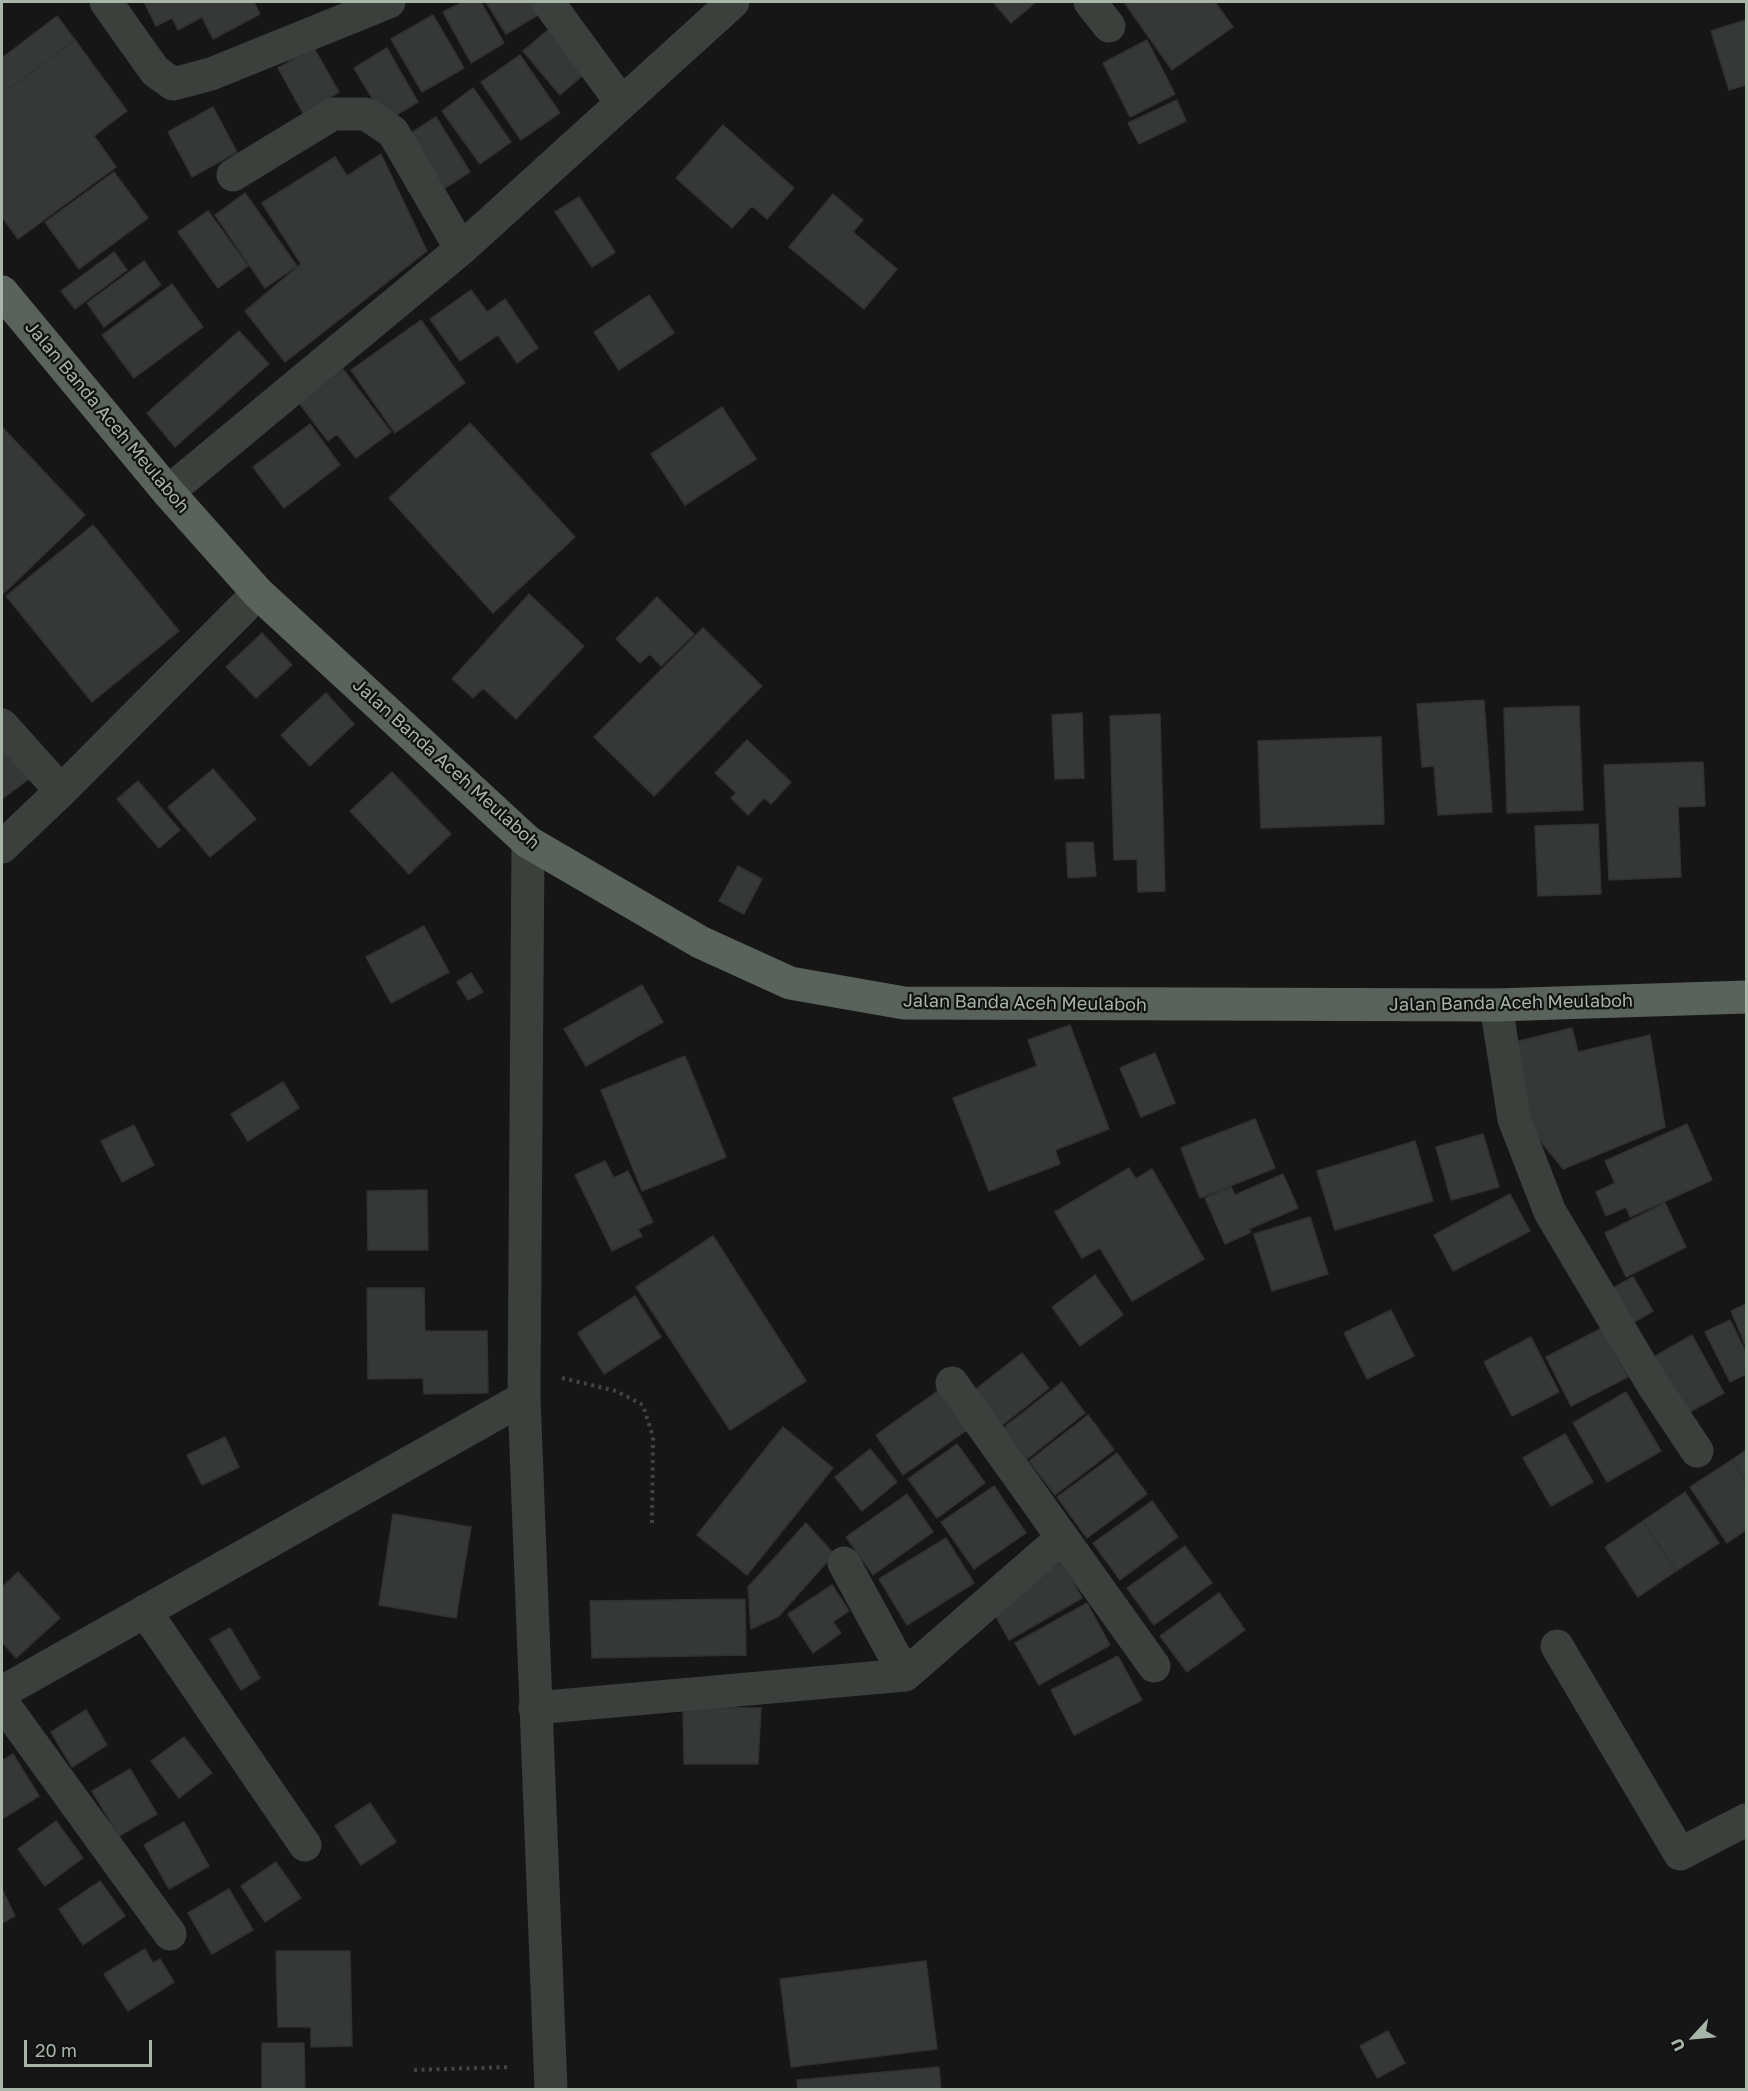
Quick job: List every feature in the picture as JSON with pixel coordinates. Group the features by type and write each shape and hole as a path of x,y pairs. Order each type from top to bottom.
{"highway":[{"name":"Jalan Banda Aceh Meulaboh","path":"2,292 168,492 258,593 528,842 700,942 790,983 904,1003 1496,1005 1746,997"}],"street":[{"path":"106,2 155,71 173,84 211,74 389,2"},
{"path":"548,2 621,102"},
{"path":"168,492 461,249 733,2"},
{"path":"233,175 333,114 366,114 393,132 461,249"},
{"path":"2,847 61,791 258,593"},
{"path":"2,725 61,791"},
{"path":"528,842 524,1384 551,2078"},
{"path":"1496,1005 1514,1119 1550,1212 1653,1385 1697,1451"},
{"path":"952,1383 1154,1666"},
{"path":"2,1692 145,1611 524,1384"},
{"path":"535,1708 905,1675 1062,1538"},
{"path":"844,1563 905,1675"},
{"path":"145,1611 305,1845"},
{"path":"1557,1646 1680,1854 1746,1820"},
{"path":"2,1702 170,1934"}],"path":[{"path":"524,1384 616,1391 643,1405 653,1437 652,1526"},
{"path":"414,2070 551,2078"}],"building":[{"path":"144,2 254,2 260,14 213,39 202,17 178,30 172,18 156,26"},
{"path":"463,2 481,2 504,43 471,63 443,12"},
{"path":"486,2 536,2 543,12 506,34"},
{"path":"993,2 1036,2 1011,23"},
{"path":"1124,2 1215,2 1233,27 1172,70"},
{"path":"433,15 464,68 422,92 391,39"},
{"path":"57,16 75,40 2,94 2,58"},
{"path":"1746,20 1746,85 1729,90 1711,31"},
{"path":"554,25 590,69 560,95 523,51"},
{"path":"75,40 127,111 94,136 116,167 18,239 2,217 2,94"},
{"path":"1147,40 1175,94 1130,117 1103,63"},
{"path":"314,48 339,92 303,113 278,68"},
{"path":"387,48 418,102 386,121 354,68"},
{"path":"520,55 560,113 521,140 481,82"},
{"path":"473,88 511,142 480,164 442,111"},
{"path":"1177,100 1186,121 1139,144 1128,123"},
{"path":"213,107 237,152 192,177 168,132"},
{"path":"436,117 470,172 437,193 402,139"},
{"path":"723,125 794,188 767,219 752,206 732,228 676,178"},
{"path":"381,154 427,251 285,362 245,311 301,264 262,203 335,157 347,176"},
{"path":"114,172 148,218 79,269 45,222"},
{"path":"245,193 297,266 265,288 215,215"},
{"path":"833,194 863,220 853,232 897,269 864,309 789,247"},
{"path":"579,197 615,252 592,267 555,212"},
{"path":"208,211 248,266 218,288 178,232"},
{"path":"114,252 127,270 75,309 61,291"},
{"path":"144,261 161,285 104,327 87,303"},
{"path":"172,284 203,327 134,378 102,335"},
{"path":"471,290 487,312 505,299 538,348 517,363 498,335 460,361 430,319"},
{"path":"649,295 674,333 619,370 594,332"},
{"path":"421,320 465,383 395,433 351,370"},
{"path":"239,331 269,364 175,447 147,413"},
{"path":"343,369 391,432 356,458 337,434 328,441 299,403"},
{"path":"722,407 756,459 685,505 651,454"},
{"path":"470,423 575,537 493,613 389,498"},
{"path":"310,424 340,465 284,508 253,467"},
{"path":"2,427 85,515 2,595"},
{"path":"93,525 179,631 92,702 6,596"},
{"path":"529,594 584,646 516,719 483,688 473,698 452,679"},
{"path":"657,597 694,634 661,666 650,654 640,663 616,639"},
{"path":"703,628 762,686 654,796 594,737"},
{"path":"262,633 292,665 256,698 226,667"},
{"path":"326,693 354,724 310,766 281,735"},
{"path":"1484,700 1492,812 1438,815 1434,766 1422,767 1417,704"},
{"path":"1579,706 1583,810 1507,813 1504,708"},
{"path":"1082,713 1084,778 1055,779 1052,715"},
{"path":"1160,714 1165,891 1138,892 1137,859 1114,860 1110,716"},
{"path":"2,734 33,776 2,799"},
{"path":"1381,737 1384,824 1261,828 1258,741"},
{"path":"747,740 791,782 771,804 764,798 748,815 731,798 736,793 715,773"},
{"path":"1703,762 1705,806 1678,807 1681,877 1609,880 1604,765"},
{"path":"213,769 256,819 210,857 168,807"},
{"path":"392,772 451,834 409,874 350,811"},
{"path":"138,781 180,830 159,848 117,799"},
{"path":"1598,824 1601,894 1538,896 1535,826"},
{"path":"1093,842 1096,876 1068,878 1066,843"},
{"path":"738,866 762,879 744,914 719,901"},
{"path":"424,926 449,972 391,1003 366,957"},
{"path":"471,973 483,992 468,1000 457,982"},
{"path":"642,985 663,1022 586,1066 564,1029"},
{"path":"1070,1025 1109,1129 1055,1150 1060,1164 989,1191 953,1098 1037,1066 1028,1040"},
{"path":"1572,1028 1578,1052 1650,1035 1665,1127 1563,1169 1531,1129 1511,1043"},
{"path":"1155,1053 1175,1103 1141,1117 1120,1068"},
{"path":"685,1056 726,1157 642,1191 601,1090"},
{"path":"283,1082 299,1108 248,1141 231,1114"},
{"path":"1255,1119 1275,1168 1200,1198 1181,1148"},
{"path":"1687,1124 1712,1180 1630,1217 1626,1207 1606,1216 1596,1192 1615,1183 1605,1161"},
{"path":"134,1125 154,1165 122,1182 101,1141"},
{"path":"1483,1134 1499,1187 1451,1200 1436,1147"},
{"path":"1415,1141 1433,1201 1335,1230 1317,1171"},
{"path":"605,1161 614,1178 628,1171 653,1222 638,1229 642,1236 612,1251 575,1175"},
{"path":"1129,1168 1136,1179 1152,1169 1204,1259 1132,1301 1100,1248 1082,1258 1055,1212"},
{"path":"1283,1174 1298,1208 1249,1229 1251,1232 1225,1244 1205,1198 1231,1187 1235,1195"},
{"path":"427,1190 428,1250 368,1250 367,1191"},
{"path":"1510,1194 1530,1231 1453,1271 1434,1235"},
{"path":"1665,1203 1686,1247 1626,1277 1605,1233"},
{"path":"1310,1217 1328,1274 1272,1291 1254,1234"},
{"path":"713,1236 806,1381 730,1430 636,1287"},
{"path":"1095,1275 1123,1315 1080,1346 1052,1307"},
{"path":"1633,1277 1653,1311 1624,1328 1604,1293"},
{"path":"367,1288 424,1288 425,1331 487,1331 488,1393 424,1394 423,1378 368,1379"},
{"path":"635,1296 661,1337 604,1374 578,1333"},
{"path":"1746,1304 1746,1347 1731,1311"},
{"path":"1391,1310 1414,1356 1367,1379 1344,1333"},
{"path":"1730,1320 1746,1352 1746,1374 1730,1382 1705,1332"},
{"path":"1602,1328 1628,1377 1571,1406 1546,1357"},
{"path":"1692,1335 1724,1393 1684,1415 1652,1358"},
{"path":"1531,1337 1559,1392 1512,1416 1484,1362"},
{"path":"1022,1353 1049,1388 1000,1427 972,1392"},
{"path":"1062,1382 1085,1413 1027,1459 1003,1428"},
{"path":"939,1390 967,1430 903,1475 876,1435"},
{"path":"1626,1392 1661,1451 1607,1482 1573,1423"},
{"path":"1088,1415 1114,1450 1055,1495 1029,1461"},
{"path":"783,1427 833,1468 747,1575 697,1535"},
{"path":"1565,1434 1593,1482 1551,1506 1523,1458"},
{"path":"225,1437 239,1467 202,1485 187,1455"},
{"path":"957,1444 985,1483 937,1518 908,1479"},
{"path":"870,1449 897,1482 862,1511 835,1477"},
{"path":"1746,1450 1746,1482 1732,1460"},
{"path":"1117,1453 1147,1494 1087,1538 1057,1497"},
{"path":"1732,1460 1746,1482 1746,1530 1727,1543 1690,1487"},
{"path":"994,1486 1026,1533 974,1569 941,1522"},
{"path":"1685,1492 1719,1543 1676,1571 1643,1521"},
{"path":"907,1494 933,1532 873,1575 846,1537"},
{"path":"1152,1501 1178,1537 1120,1580 1093,1543"},
{"path":"393,1514 471,1527 456,1618 379,1605"},
{"path":"1643,1521 1676,1571 1638,1597 1605,1547"},
{"path":"806,1523 834,1554 779,1616 751,1629 748,1587"},
{"path":"946,1538 974,1583 907,1625 879,1579"},
{"path":"1185,1546 1212,1583 1154,1625 1127,1588"},
{"path":"1062,1562 1082,1598 1009,1640 989,1604"},
{"path":"18,1572 60,1618 16,1658 2,1642 2,1587"},
{"path":"832,1585 849,1611 833,1622 841,1633 813,1653 788,1614"},
{"path":"1219,1593 1245,1630 1187,1672 1160,1636"},
{"path":"745,1599 746,1655 592,1658 590,1601"},
{"path":"1087,1603 1110,1645 1039,1685 1015,1643"},
{"path":"230,1628 260,1678 241,1690 210,1639"},
{"path":"1118,1656 1142,1700 1074,1735 1051,1690"},
{"path":"683,1707 761,1708 758,1764 684,1764"},
{"path":"86,1710 107,1745 72,1767 51,1732"},
{"path":"184,1737 212,1773 179,1798 151,1761"},
{"path":"13,1754 39,1796 2,1819 2,1761"},
{"path":"130,1769 157,1814 119,1836 92,1791"},
{"path":"370,1803 396,1842 361,1865 335,1826"},
{"path":"56,1821 83,1858 45,1886 18,1849"},
{"path":"184,1822 209,1866 169,1889 144,1845"},
{"path":"276,1862 301,1898 265,1922 241,1886"},
{"path":"100,1881 125,1916 83,1945 59,1909"},
{"path":"2,1889 15,1916 2,1923"},
{"path":"229,1889 253,1930 212,1954 188,1913"},
{"path":"145,1949 153,1963 160,1959 174,1982 128,2011 104,1974"},
{"path":"276,1951 350,1951 352,2046 311,2047 311,2027 278,2027"},
{"path":"926,1961 937,2049 791,2067 780,1979"},
{"path":"1388,2031 1405,2063 1377,2078 1360,2046"},
{"path":"262,2043 304,2043 305,2089 262,2089"},
{"path":"939,2067 941,2090 798,2090 797,2080"}]}
